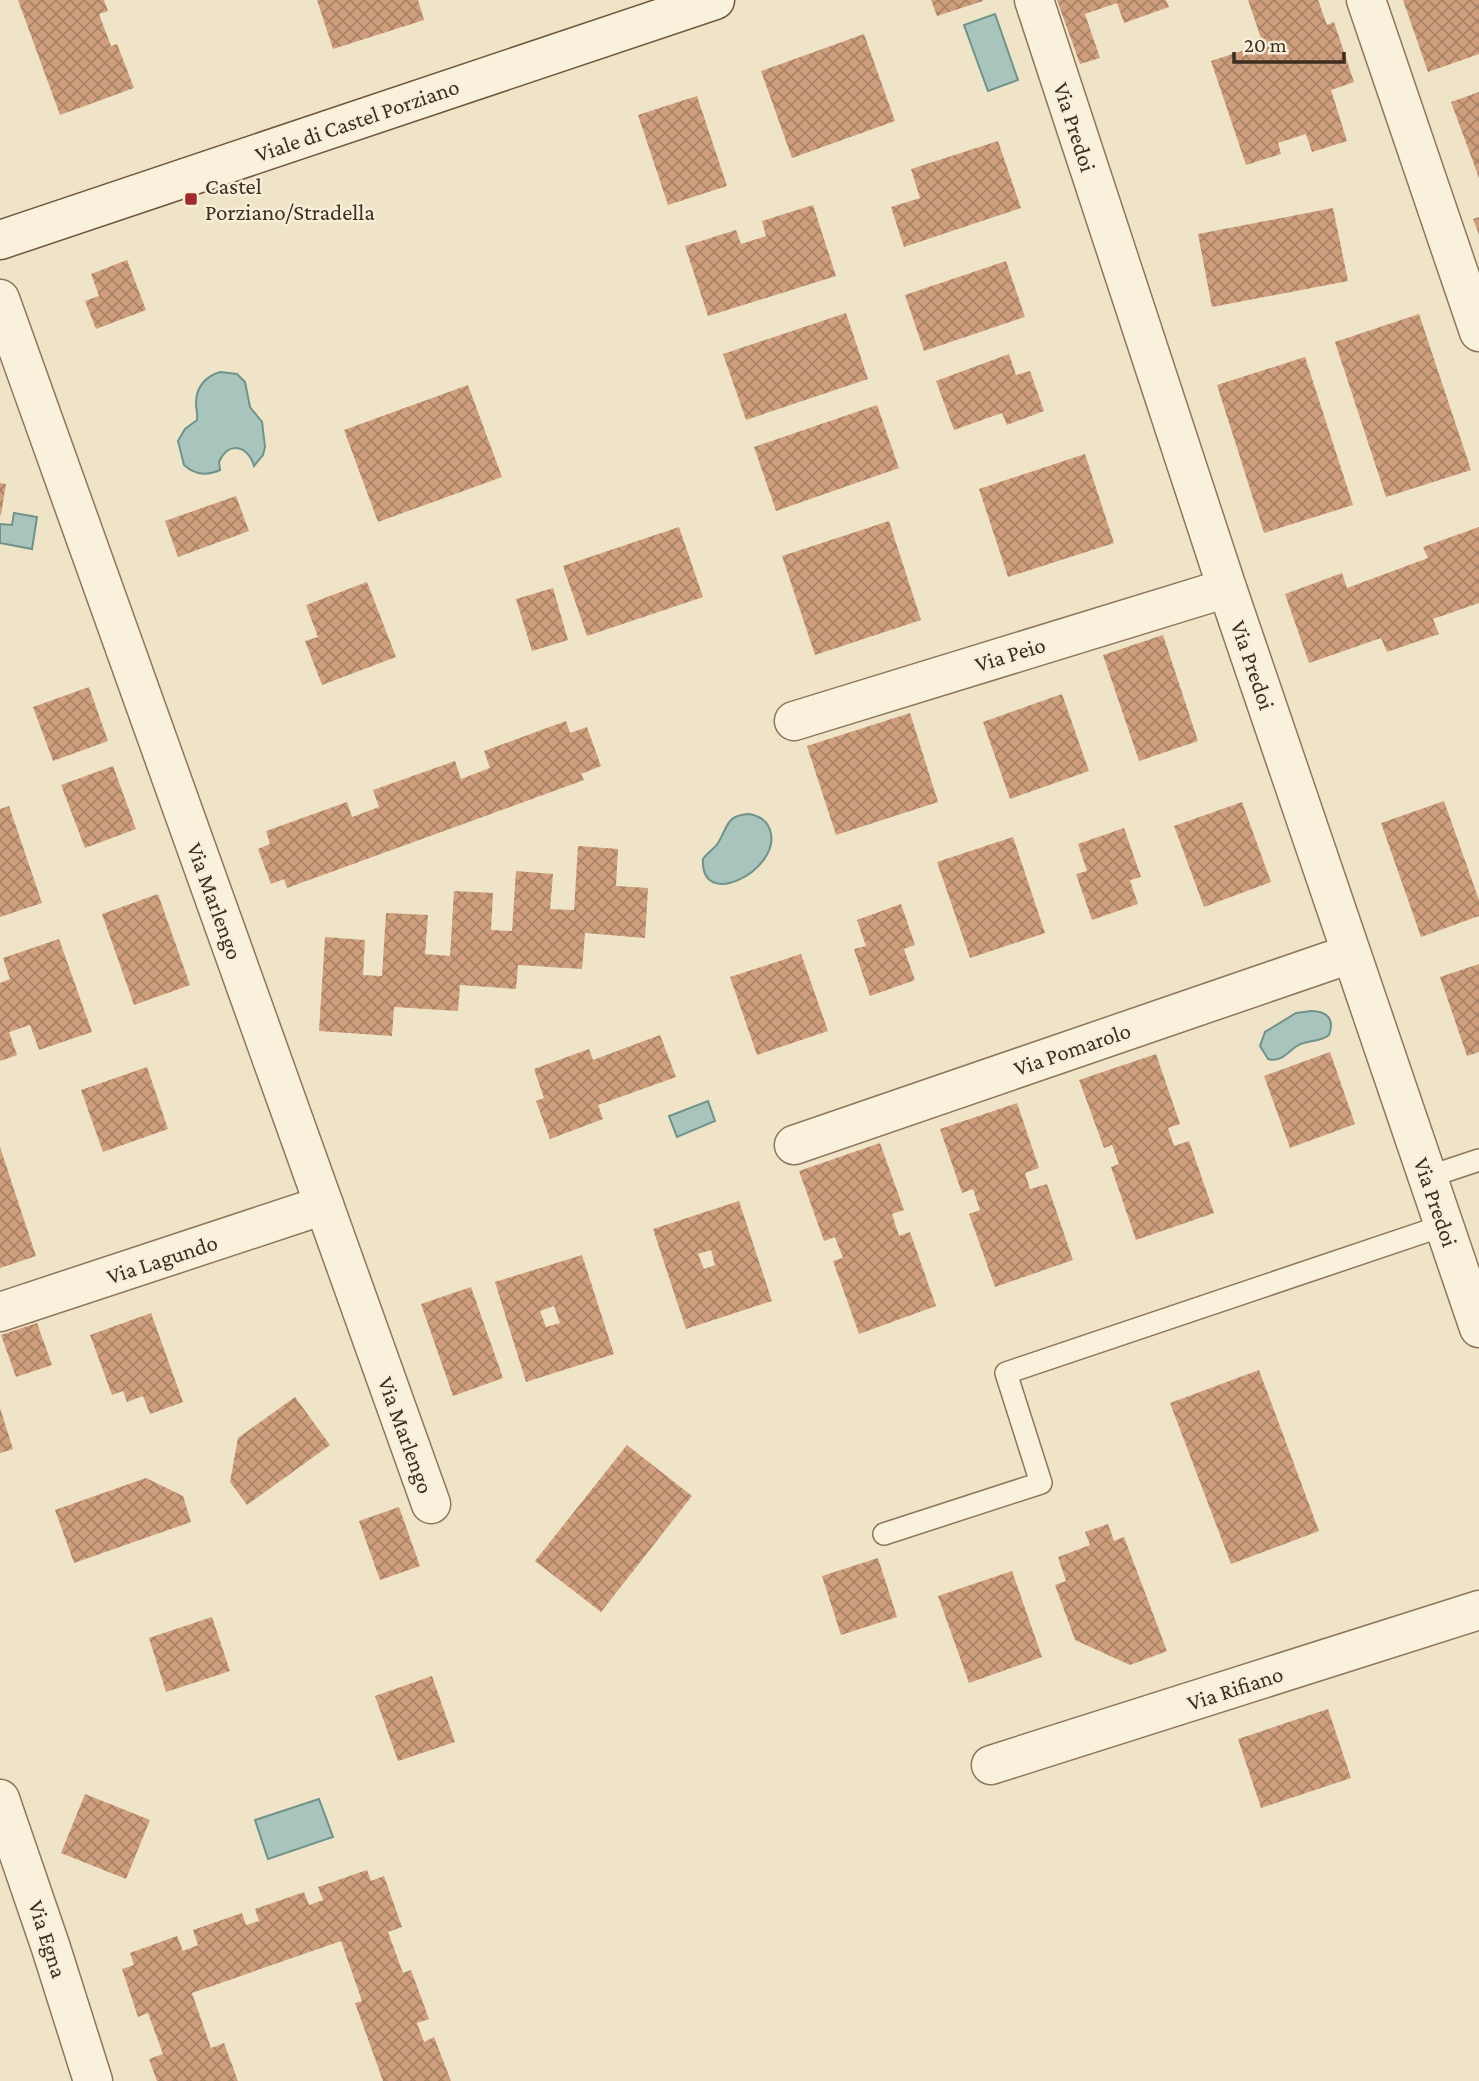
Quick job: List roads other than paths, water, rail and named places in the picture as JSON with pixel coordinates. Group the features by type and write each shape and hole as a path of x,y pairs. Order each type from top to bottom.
{"street":[{"name":"Viale di Castel Porziano","path":"0,240 715,0"},
{"name":"Via Predoi","path":"1034,0 1227,588 1479,1328"},
{"path":"1366,0 1479,332"},
{"name":"Via Marlengo","path":"0,299 431,1504"},
{"name":"Via Peio","path":"794,721 1227,588"},
{"name":"Via Pomarolo","path":"793,1144 1350,954"},
{"name":"Via Lagundo","path":"0,1312 324,1205"},
{"name":"Via Rifiano","path":"991,1765 1479,1610"},
{"name":"Via Egna","path":"0,1798 93,2081"}],"lane":[{"path":"1427,1177 1479,1160"},
{"path":"884,1534 1041,1483 1006,1373 1445,1225"}],"water":[{"path":"995,14 1018,80 988,91 964,25"},
{"path":"220,372 237,374 245,382 250,407 262,422 265,447 263,455 254,466 243,450 232,448 219,462 220,470 201,474 184,465 178,441 185,429 197,420 196,397 200,387 210,376"},
{"path":"14,513 37,517 32,549 0,543 0,524 12,525"},
{"path":"749,814 766,822 771,834 770,848 763,861 752,872 725,884 713,882 705,874 703,859 718,843 732,819"},
{"path":"1321,1012 1328,1017 1331,1024 1329,1035 1301,1044 1280,1058 1268,1059 1260,1046 1265,1032 1296,1013"},
{"path":"708,1101 715,1121 677,1137 669,1116"},
{"path":"319,1799 333,1837 268,1859 255,1820"}],"place":[{"name":"Castel Porziano/Stradella","path":"191,199"}]}
